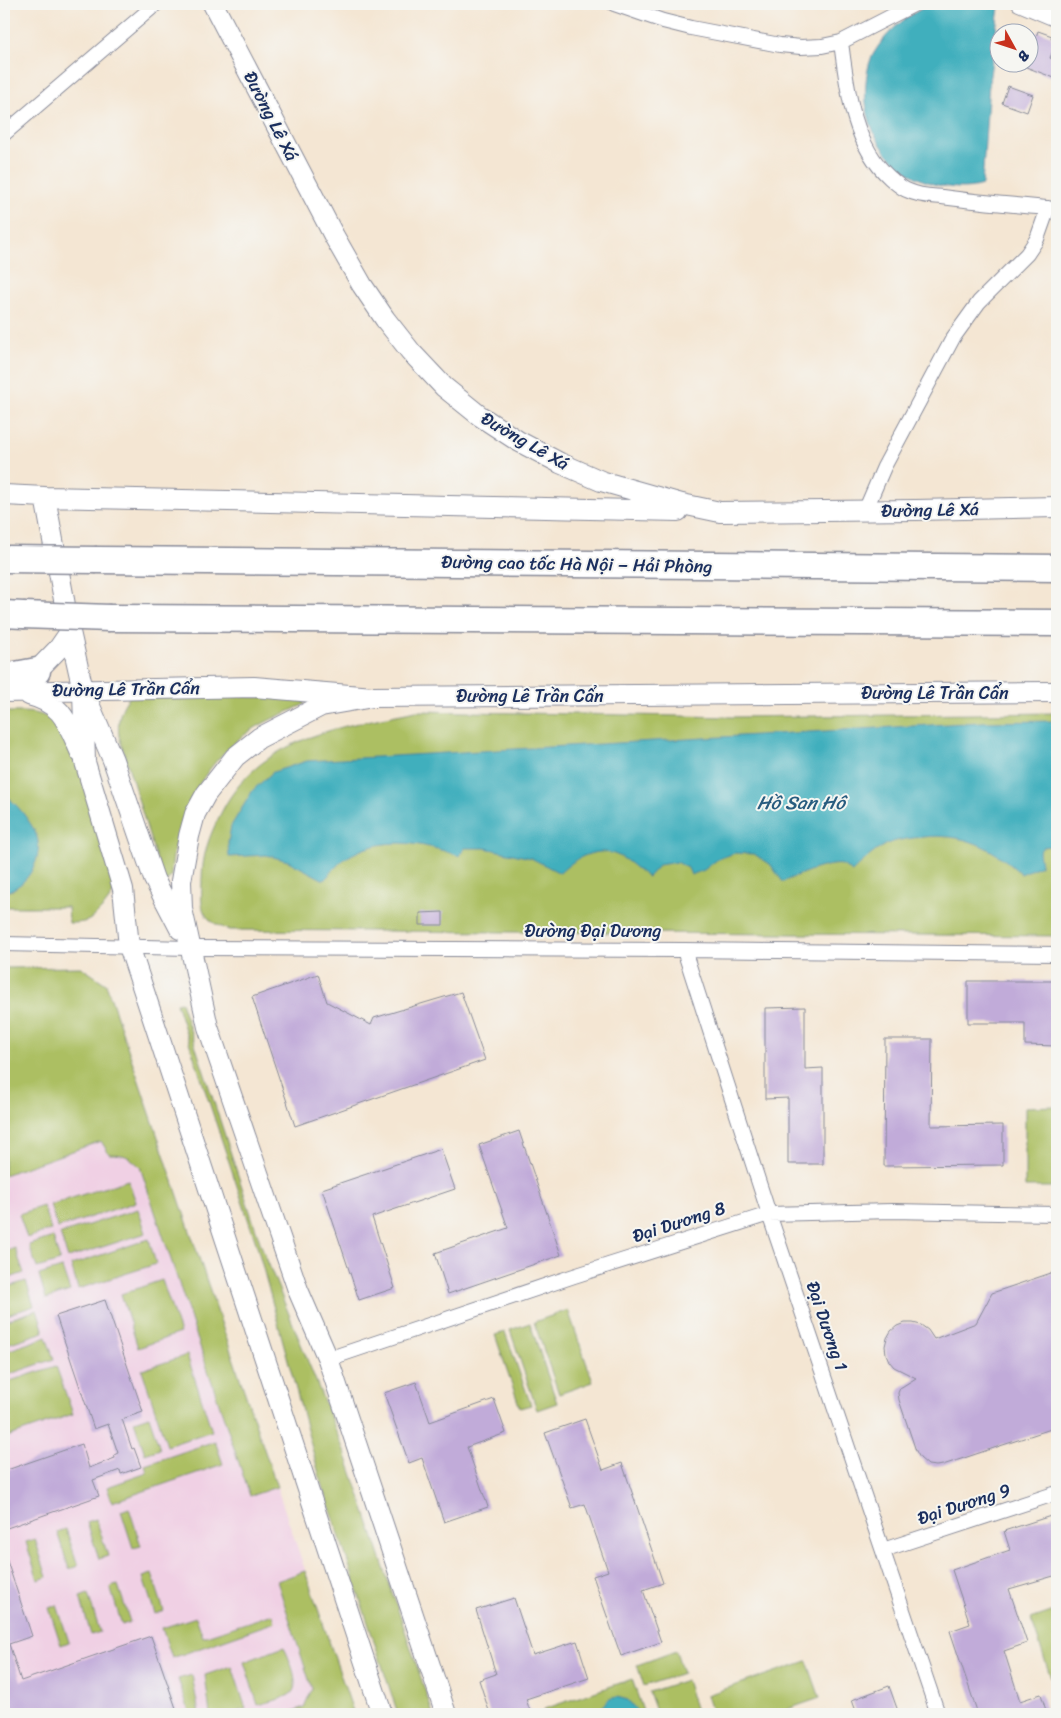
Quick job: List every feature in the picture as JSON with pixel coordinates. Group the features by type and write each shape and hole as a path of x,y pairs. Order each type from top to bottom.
{"highway":[{"name":"Đường cao tốc Hà Nội – Hải Phòng","path":"5,559 1057,568"},
{"path":"13,614 110,618 1057,623"},
{"path":"7,686 37,671"}],"main road":[{"name":"Đường Lê Xá","path":"213,4 334,236 362,285 407,347 444,387 480,416 518,441 560,463 601,481 682,504 720,512 1057,507"},
{"path":"4,495 720,512"},
{"path":"46,497 70,632 83,690 113,760 154,879 190,948"},
{"path":"37,671 59,648 70,632"},
{"path":"7,686 40,698 54,706 64,716 85,762 123,889 129,946 382,1714"},
{"name":"Đường Lê Trần Cẩn","path":"7,686 83,690 254,686 373,697 1057,692"},
{"path":"83,690 85,762"},
{"path":"373,697 321,706 259,738 235,757 206,794 195,814 188,836 181,881 182,909 208,1027 295,1282 328,1359 446,1714"}],"street":[{"path":"4,134 156,4"},
{"path":"614,4 663,21 691,28 800,47 822,46 841,42 915,4"},
{"path":"1019,4 1057,20"},
{"path":"841,42 850,95 862,139 874,162 897,184 908,191 919,194 1048,208 1037,240 1027,254 979,302 953,338 884,467 865,511"},
{"name":"Đường Đại Dương","path":"4,944 190,948 1057,954"},
{"name":"Đại Dương 1","path":"684,950 769,1214 938,1714"},
{"name":"Đại Dương 8","path":"328,1359 574,1276 769,1214 892,1212 1057,1214"},
{"name":"Đại Dương 9","path":"883,1550 1057,1493"}],"shaded area":[{"path":"81,967 106,984 354,1714 4,1714 4,968"}],"green space":[{"path":"165,694 303,699 305,704 250,731 233,744 204,776 184,815 177,835 171,877 165,882 163,881 119,736 118,725 122,709 131,695"},
{"path":"416,711 733,717 1057,713 1057,936 229,930 219,926 207,917 202,905 202,871 209,838 236,789 256,768 278,752 330,730"},
{"path":"4,712 40,714 54,722 64,739 72,739 115,888 105,906 87,921 69,923 68,907 4,907 4,892 13,890 11,799 4,795"},
{"path":"81,967 106,984 277,1487 250,1496 140,1167 126,1156 109,1154 101,1141 4,1175 4,968"},
{"path":"181,1002 261,1245 347,1458 433,1714 398,1714 319,1474 257,1246 176,1003"},
{"path":"1057,1106 1057,1187 1025,1187 1025,1107"},
{"path":"128,1180 136,1202 58,1228 50,1205"},
{"path":"43,1206 51,1230 27,1238 19,1214"},
{"path":"138,1209 146,1233 68,1258 60,1234"},
{"path":"53,1237 60,1261 37,1268 29,1245"},
{"path":"149,1239 156,1264 78,1289 71,1265"},
{"path":"15,1248 24,1273 4,1280 4,1252"},
{"path":"62,1268 70,1291 46,1299 39,1275"},
{"path":"162,1280 180,1333 138,1348 121,1294"},
{"path":"26,1281 34,1306 4,1316 4,1288"},
{"path":"37,1310 44,1332 4,1345 4,1321"},
{"path":"568,1310 593,1382 559,1394 534,1322"},
{"path":"530,1323 557,1403 537,1410 510,1330"},
{"path":"505,1332 531,1405 520,1408 495,1335"},
{"path":"46,1337 54,1359 4,1376 4,1352"},
{"path":"187,1355 212,1431 167,1446 142,1370"},
{"path":"56,1366 73,1414 4,1438 4,1383"},
{"path":"149,1416 160,1449 145,1454 134,1421"},
{"path":"215,1441 223,1464 112,1502 107,1487 147,1473 145,1465"},
{"path":"129,1508 141,1546 133,1548 121,1511"},
{"path":"96,1519 108,1556 99,1559 87,1522"},
{"path":"66,1529 78,1566 69,1569 57,1532"},
{"path":"35,1539 47,1577 38,1580 26,1542"},
{"path":"305,1571 354,1714 285,1714 304,1707 312,1689 277,1581"},
{"path":"152,1574 164,1611 155,1614 143,1577"},
{"path":"118,1585 130,1622 122,1625 110,1587"},
{"path":"88,1594 100,1632 91,1635 80,1597"},
{"path":"57,1605 69,1642 61,1645 49,1608"},
{"path":"1057,1610 1057,1689 1055,1690 1031,1619"},
{"path":"273,1614 275,1622 172,1658 162,1628 196,1617 203,1637"},
{"path":"284,1647 294,1672 295,1686 293,1691 282,1698 258,1705 244,1662"},
{"path":"676,1651 683,1673 644,1686 637,1665"},
{"path":"807,1661 820,1698 773,1714 713,1714 707,1695"},
{"path":"232,1666 246,1709 230,1714 210,1714 205,1675"},
{"path":"192,1675 199,1714 190,1714 178,1679"},
{"path":"632,1679 644,1714 546,1714 544,1709"},
{"path":"686,1680 697,1714 657,1714 649,1692"}],"water":[{"path":"935,4 991,4 999,7 997,22 988,22 988,72 990,72 982,185 976,187 958,188 933,184 917,178 903,169 881,145 873,131 868,116 866,78 872,56 880,43 902,21"},
{"name":"Hồ San Hô","path":"1057,721 1057,845 1043,847 1039,852 1041,865 1021,874 988,849 964,840 938,836 911,838 892,842 876,851 852,872 842,865 820,867 783,882 770,864 754,854 735,853 718,859 704,870 691,875 688,868 677,862 659,865 648,877 619,856 611,853 595,853 579,858 560,873 531,858 485,848 465,848 459,856 430,847 402,843 374,846 360,851 337,865 324,880 288,861 266,855 229,857 228,843 231,826 253,790 273,772 307,761 982,722"},
{"path":"4,795 18,807 34,829 38,843 38,852 36,861 27,878 12,889 4,892"},
{"path":"617,1697 628,1700 637,1711 636,1714 579,1714 584,1710 599,1709 609,1699"}],"building":[{"path":"1038,31 1052,36 1051,39 1057,41 1050,58 1057,61 1057,79 1038,72"},
{"path":"1008,86 1033,95 1027,112 1002,103"},
{"path":"443,912 443,925 420,925 420,913"},
{"path":"318,974 327,1002 371,1025 374,1018 461,992 485,1060 295,1126 252,997"},
{"path":"968,981 1057,981 1057,1046 1025,1045 1025,1023 968,1023"},
{"path":"805,1007 805,1069 823,1068 823,1164 788,1164 788,1098 765,1099 765,1008"},
{"path":"885,1039 932,1039 931,1126 1003,1125 1003,1165 884,1166"},
{"path":"519,1131 561,1255 448,1294 435,1253 508,1228 479,1145"},
{"path":"441,1149 455,1189 372,1217 395,1288 359,1300 322,1189"},
{"path":"1057,1271 1057,1427 943,1465 928,1465 920,1458 916,1451 898,1393 900,1388 916,1378 894,1367 889,1361 885,1346 891,1331 905,1323 913,1323 921,1325 928,1330 934,1339 976,1323 992,1293"},
{"path":"105,1300 143,1412 122,1419 132,1449 134,1448 141,1467 121,1474 120,1470 93,1480 99,1496 4,1529 4,1471 82,1444 89,1468 115,1458 114,1455 118,1453 108,1424 94,1429 56,1316"},
{"path":"416,1382 430,1422 494,1399 506,1433 467,1447 488,1507 444,1522 422,1458 409,1463 384,1393"},
{"path":"585,1419 603,1470 622,1463 663,1583 643,1590 661,1642 621,1656 593,1576 608,1571 585,1504 572,1508 545,1433"},
{"path":"1057,1514 1057,1575 1009,1589 1027,1643 1004,1651 1020,1701 1041,1694 1047,1714 978,1714 950,1631 970,1624 952,1570 1010,1550 1004,1531"},
{"path":"4,1558 6,1558 32,1636 9,1644 21,1681 151,1636 178,1714 4,1714"},
{"path":"514,1598 533,1655 577,1641 589,1678 526,1699 531,1714 490,1714 479,1680 496,1674 476,1610"},
{"path":"889,1686 899,1714 857,1714 852,1700"}]}
